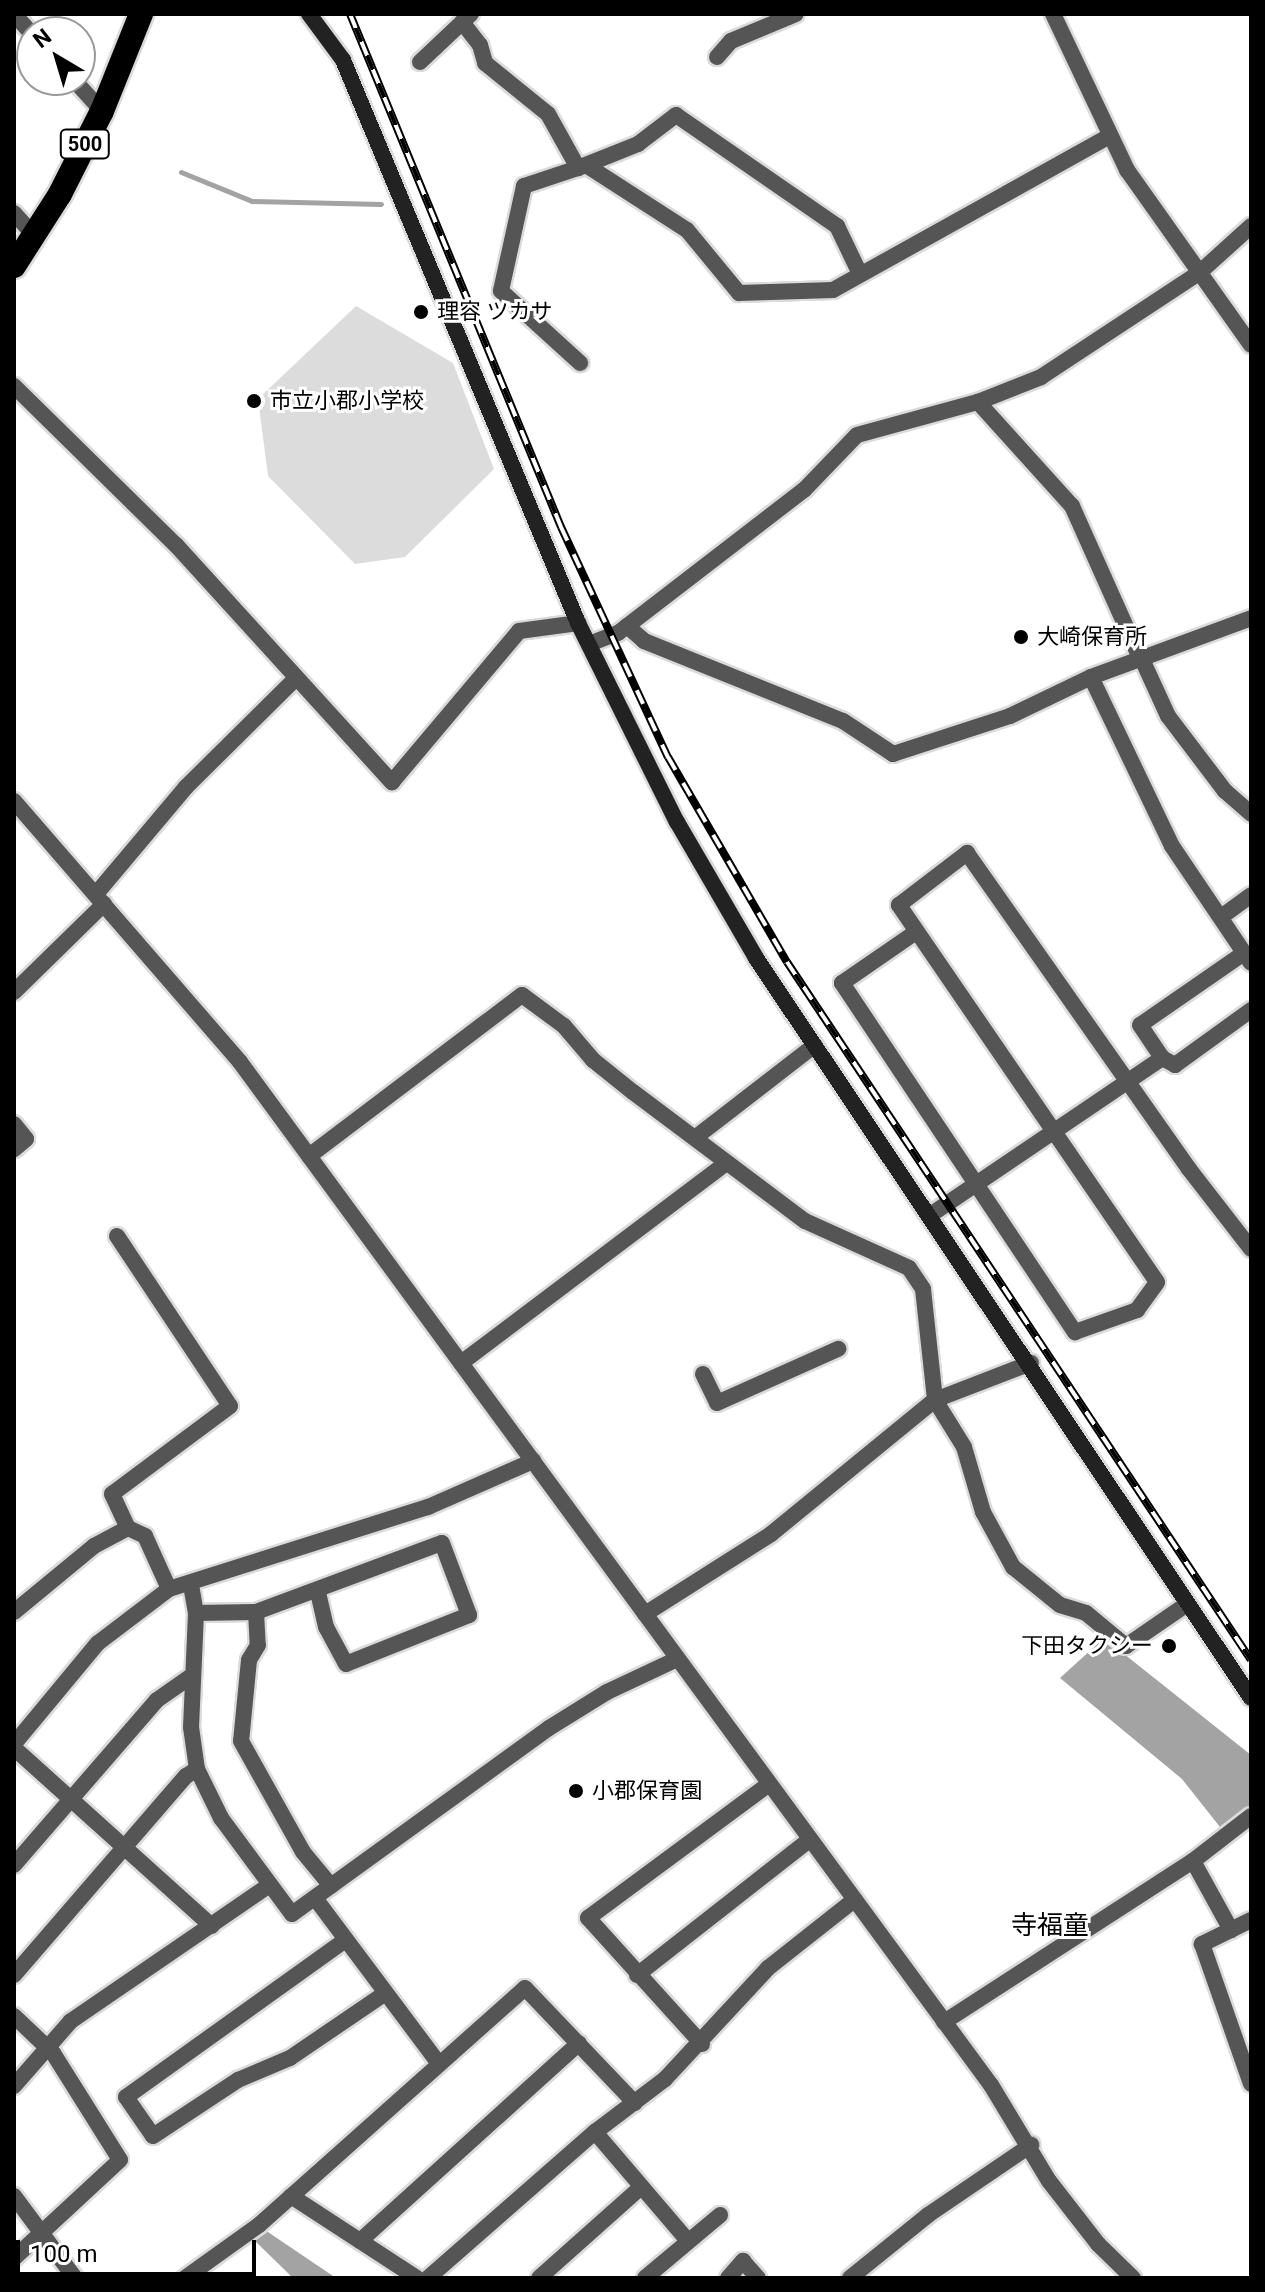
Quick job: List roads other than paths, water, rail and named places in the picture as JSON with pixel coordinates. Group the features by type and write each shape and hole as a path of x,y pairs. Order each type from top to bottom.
{"highway":[{"name":"500","path":"14,266 60,194 102,111 141,14"}],"street":[{"path":"309,14 331,37 354,83 578,623 677,822 756,958 1031,1363 1251,1698"},
{"path":"717,57 731,41 796,14"},
{"path":"1055,15 1127,170 1251,345"},
{"path":"420,62 466,18 485,63 548,114 582,167 687,230 739,293 833,290 1110,136"},
{"path":"88,96 102,111"},
{"path":"580,363 501,291 524,186 638,144 676,115 837,226 860,274"},
{"path":"14,213 33,234"},
{"path":"589,644 627,626 804,490 857,435 978,402 1041,377 1199,273 1251,226"},
{"path":"14,386 176,545 392,782 519,631 578,623"},
{"path":"978,402 1072,506 1168,716 1225,791 1251,814"},
{"path":"627,626 644,641 843,721 893,754 1010,716 1140,657 1251,618"},
{"path":"1091,677 1172,846 1248,958 1140,1025 1162,1058 1175,1065 1251,1010"},
{"path":"14,992 100,899 186,787 296,678"},
{"path":"14,801 240,1062 944,2022 1031,2145 1049,2181 1098,2244 1133,2278"},
{"path":"916,932 842,983 1075,1332 1137,1310 1157,1282 916,932 900,902 972,853 1128,1083 1251,1249"},
{"path":"1221,917 1251,895"},
{"path":"309,1156 522,995 564,1026 623,1084 805,1221 909,1268 923,1289 935,1400 964,1447 1000,1549 1035,1587 1060,1605 1086,1613 1126,1646 1187,1604"},
{"path":"696,1137 815,1045"},
{"path":"929,1216 1162,1058"},
{"path":"14,1124 26,1139 14,1149"},
{"path":"461,1363 726,1163"},
{"path":"117,1236 230,1406 112,1494 128,1528 145,1536 169,1589"},
{"path":"703,1374 717,1403 838,1349"},
{"path":"645,1614 771,1534 935,1400 1031,1363"},
{"path":"212,1926 14,1746 98,1643 169,1589 191,1585 217,1571 428,1507 533,1461"},
{"path":"14,1612 94,1546 128,1528"},
{"path":"196,1613 256,1612 442,1543 469,1615 346,1664 326,1627 318,1591"},
{"path":"191,1585 196,1613 190,1677 197,1769 221,1818 268,1886 292,1914 549,1728 607,1692 677,1659"},
{"path":"256,1612 258,1645 249,1660 241,1741 303,1852 331,1886"},
{"path":"14,1865 157,1700 190,1677"},
{"path":"14,1975 124,1847 197,1769"},
{"path":"702,2044 588,1918 768,1785"},
{"path":"944,2022 1193,1861 1251,1816"},
{"path":"637,1975 809,1840"},
{"path":"1193,1861 1231,1930"},
{"path":"14,2086 71,2021 268,1886"},
{"path":"315,1898 344,1941 439,2064"},
{"path":"428,2278 595,2132 635,2103 702,2044 768,1968 854,1900"},
{"path":"1251,1920 1202,1944 1251,2084"},
{"path":"344,1941 126,2097 153,2136 238,2080 290,2058 384,1994"},
{"path":"185,2278 244,2238 528,1987 635,2103"},
{"path":"14,2016 47,2046 120,2160 14,2258"},
{"path":"360,2241 579,2043"},
{"path":"595,2132 688,2241"},
{"path":"850,2278 928,2215 1031,2145"},
{"path":"539,2278 641,2187"},
{"path":"14,2196 75,2278"},
{"path":"291,2196 417,2278"},
{"path":"645,2278 720,2215"},
{"path":"728,2278 743,2261 758,2278"}],"waterway":[{"path":"181,172 252,201 381,204"}],"railway":[{"path":"350,14 561,527 668,757 787,962 1251,1660"}],"place":[{"name":"理容 ツカサ","path":"421,312"},
{"name":"市立小郡小学校","path":"254,401"},
{"name":"大崎保育所","path":"1021,637"},
{"name":"下田タクシー","path":"1169,1646"},
{"name":"小郡保育園","path":"576,1791"}],"district":[{"name":"寺福童","path":"1050,1926"}]}
